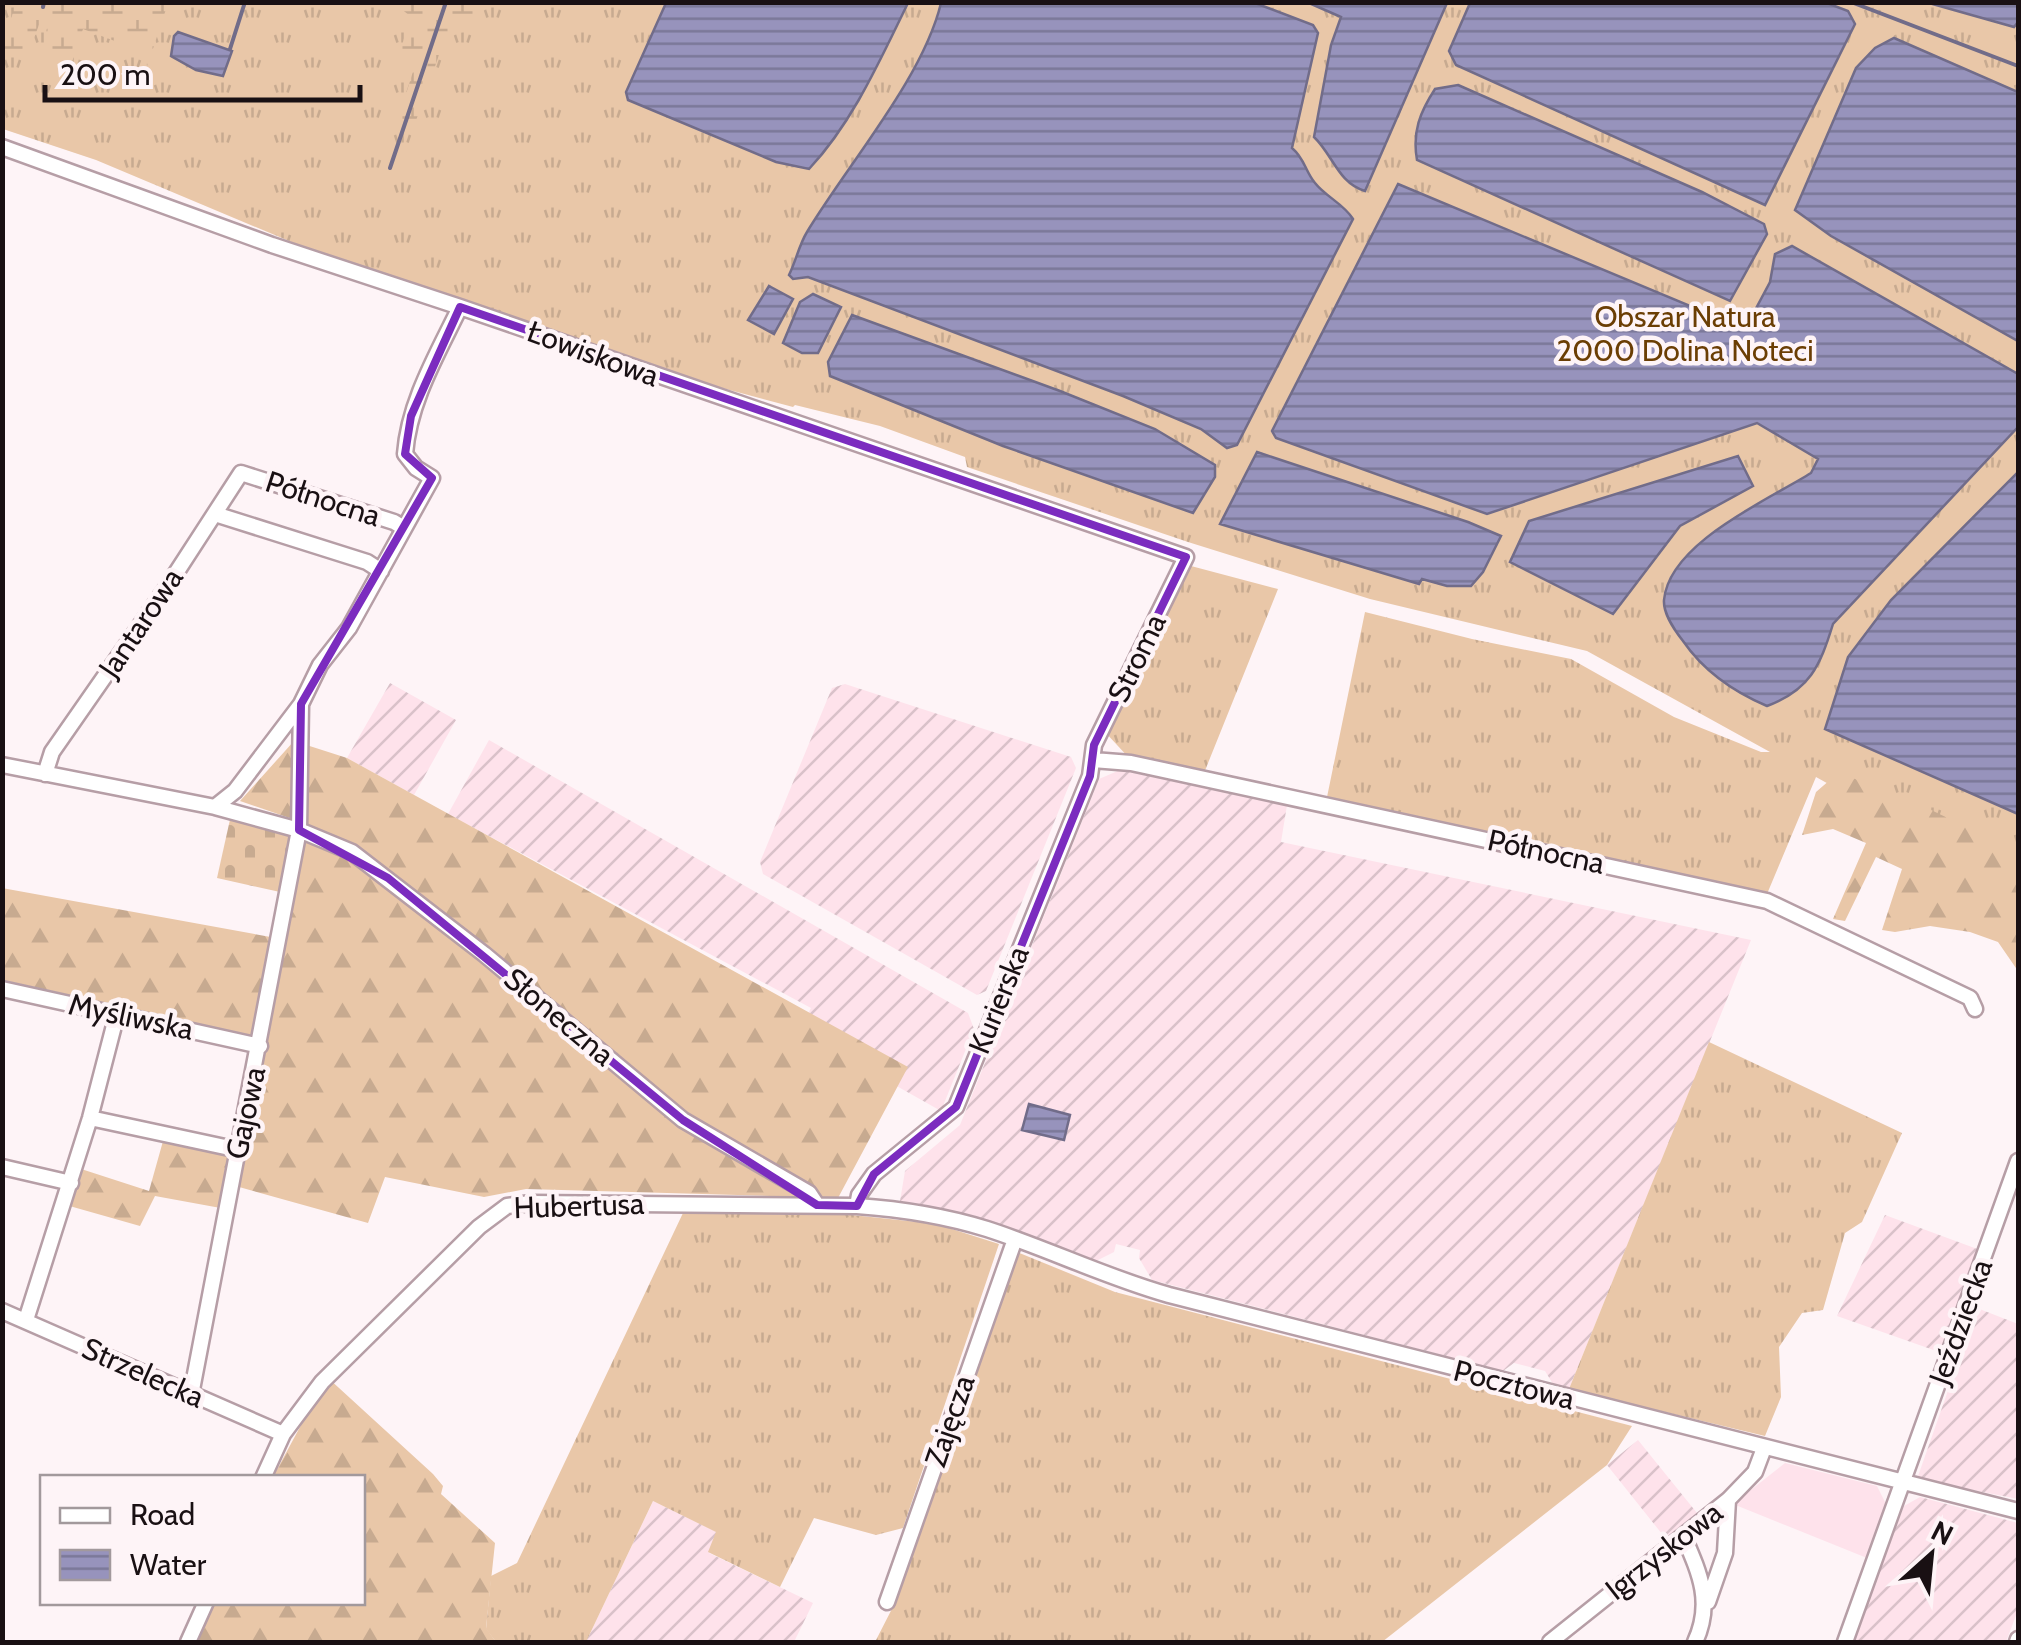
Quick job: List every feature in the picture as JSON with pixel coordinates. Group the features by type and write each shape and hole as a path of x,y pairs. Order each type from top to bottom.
{"street":[{"name":"Łowiskowa","path":"2,147 254,239 460,306 1186,557"},
{"path":"215,807 235,791 301,704 320,665 349,628 432,478 416,468 405,454 406,436 426,379 460,306"},
{"name":"Jantarowa","path":"45,774 52,752 241,472"},
{"name":"Północna","path":"241,472 404,528"},
{"path":"214,514 367,562 381,571"},
{"name":"Stroma","path":"1093,760 1094,745 1186,557"},
{"path":"299,830 301,704"},
{"name":"Północna","path":"1093,760 1131,763 1767,900 1970,998 1975,1009"},
{"name":"Kurierska","path":"857,1206 874,1174 956,1107 1090,776 1093,760"},
{"name":"Słoneczna","path":"2,765 215,807 299,830 352,852 484,954 683,1120 809,1193 818,1205"},
{"name":"Gajowa","path":"191,1395 299,830"},
{"name":"Myśliwska","path":"2,989 260,1046"},
{"path":"26,1320 90,1118 117,1014"},
{"path":"90,1118 238,1150"},
{"name":"Jeździecka","path":"1845,1642 2018,1161"},
{"path":"2,1168 70,1183"},
{"name":"Hubertusa","path":"264,1475 283,1434 322,1382 479,1227 506,1206 562,1202 857,1206 938,1218 1015,1239"},
{"name":"Pocztowa","path":"1015,1239 1088,1270 1169,1295 2018,1511"},
{"name":"Zajęcza","path":"887,1602 1015,1239"},
{"name":"Strzelecka","path":"2,1311 283,1434"},
{"name":"Igrzyskowa","path":"1550,1642 1728,1500 1755,1472 1764,1448"},
{"path":"1695,1642 1725,1553 1728,1500"},
{"path":"1684,1536 1701,1572 1706,1608"},
{"path":"188,1642 205,1605"}],"highlighted area":[{"path":"460,307 1186,557 1094,745 1090,776 956,1107 874,1174 857,1206 817,1205 683,1120 388,878 299,830 301,704 432,478 405,454 411,416"}],"shaded area":[{"path":"390,683 456,720 414,795 347,758"},
{"path":"845,684 1071,757 1076,768 986,991 977,995 763,874 760,862 832,688"},
{"path":"489,740 968,1013 974,1029 941,1111 799,1031 811,1008 448,814"},
{"path":"1120,770 1287,805 1281,842 1751,940 1569,1389 1553,1384 1545,1371 1514,1363 1503,1371 1152,1280 1139,1258 1140,1250 1116,1244 1114,1252 1096,1261 981,1218 900,1201 905,1171 960,1125 1099,779"},
{"path":"1885,1215 1980,1250 1942,1353 1837,1316"},
{"path":"1977,1308 2018,1324 2018,1499 1917,1479"},
{"path":"1638,1440 1697,1513 1666,1539 1607,1465"},
{"path":"1785,1463 1877,1486 1886,1504 1867,1558 1733,1504"},
{"path":"1920,1497 2018,1523 2018,1610 2006,1642 1853,1642 1904,1506"},
{"path":"653,1501 717,1532 709,1553 813,1603 794,1642 586,1642"}],"green space":[{"path":"15,2 168,3 147,67 145,38 135,33 120,43 83,29 72,62 42,54 50,12 45,8 28,55 4,50"},
{"name":"Obszar Natura 2000 Dolina Noteci","path":"3,3 2018,3 2018,881 1816,777 1767,894 1326,802 1365,612 1571,659 1674,717 1761,752 1770,752 1587,651 1370,599 967,467 965,457 880,426 674,375 408,291 96,160 3,129"},
{"path":"394,3 487,3 474,30 446,35 412,132 396,126 416,62 400,53 410,16"},
{"path":"1191,566 1278,589 1202,778 1130,759 1105,732"},
{"path":"294,741 347,758 908,1067 838,1198 526,1189 484,1197 385,1177 368,1223 232,1185 226,1209 155,1196 140,1226 66,1205 75,1167 149,1191 165,1134 238,1149 264,1044 183,1028 119,1006 3,980 2,888 287,940 304,823 240,801"},
{"path":"1838,773 1898,794 2018,852 2018,971 1998,942 1970,932 1930,926 1895,932 1882,930 1902,869 1876,857 1845,921 1833,919 1866,843 1833,829 1802,835 1816,792"},
{"path":"231,815 288,830 293,836 280,892 217,878"},
{"path":"1709,1042 1902,1133 1862,1222 1845,1233 1823,1310 1802,1313 1779,1347 1781,1397 1765,1436 1569,1389"},
{"path":"683,1213 852,1215 936,1224 999,1244 903,1528 876,1535 814,1518 780,1587 708,1552 716,1532 653,1501 586,1642 496,1642 486,1629 491,1576 517,1563"},
{"path":"1017,1252 1115,1292 1632,1426 1607,1465 1382,1642 875,1642 897,1599"},
{"path":"327,1377 433,1474 443,1486 441,1494 495,1543 486,1628 496,1642 192,1642 211,1605 365,1605 365,1475 274,1475"}],"water":[{"path":"666,2 908,3 852,111 809,169 776,162 628,100 626,92"},
{"path":"941,3 1255,3 1313,25 1318,33 1292,148 1315,183 1353,219 1237,445 1227,448 1201,429 1123,396 808,277 793,279 789,275 807,232 902,90 932,32"},
{"path":"1309,3 1447,3 1365,191 1348,182 1314,137 1331,45 1341,17"},
{"path":"1470,3 1827,3 1848,11 1855,24 1765,205 1456,65 1449,51"},
{"path":"1929,3 2018,3 2018,22 2014,27"},
{"path":"178,32 232,51 223,76 196,70 171,56"},
{"path":"1894,38 2018,92 2018,341 1831,236 1795,210 1856,68 1875,48"},
{"path":"1458,85 1702,192 1764,224 1767,234 1730,301 1417,160 1421,114 1435,89"},
{"path":"1398,184 1745,329 1770,282 1775,254 1792,246 2018,374 2018,427 1833,624 1818,664 1803,684 1767,706 1731,687 1691,652 1673,627 1664,600 1670,579 1701,542 1811,473 1818,459 1757,423 1487,514 1276,438 1272,431"},
{"path":"769,286 793,299 774,334 748,320"},
{"path":"813,294 841,307 818,353 802,353 783,343 800,302"},
{"path":"852,315 1155,429 1215,465 1215,477 1193,513 1003,446 830,376 828,362"},
{"path":"1257,452 1501,536 1483,572 1471,586 1447,586 1422,579 1419,584 1220,524"},
{"path":"1738,456 1753,486 1680,526 1613,614 1510,562 1529,521"},
{"path":"2018,472 2018,814 1825,729 1848,657 1891,600"},
{"path":"1029,1104 1070,1115 1064,1140 1022,1130"}],"waterway":[{"path":"43,7 44,2"},
{"path":"230,49 245,2"},
{"path":"390,168 446,2"},
{"path":"1851,2 2018,66"}]}
